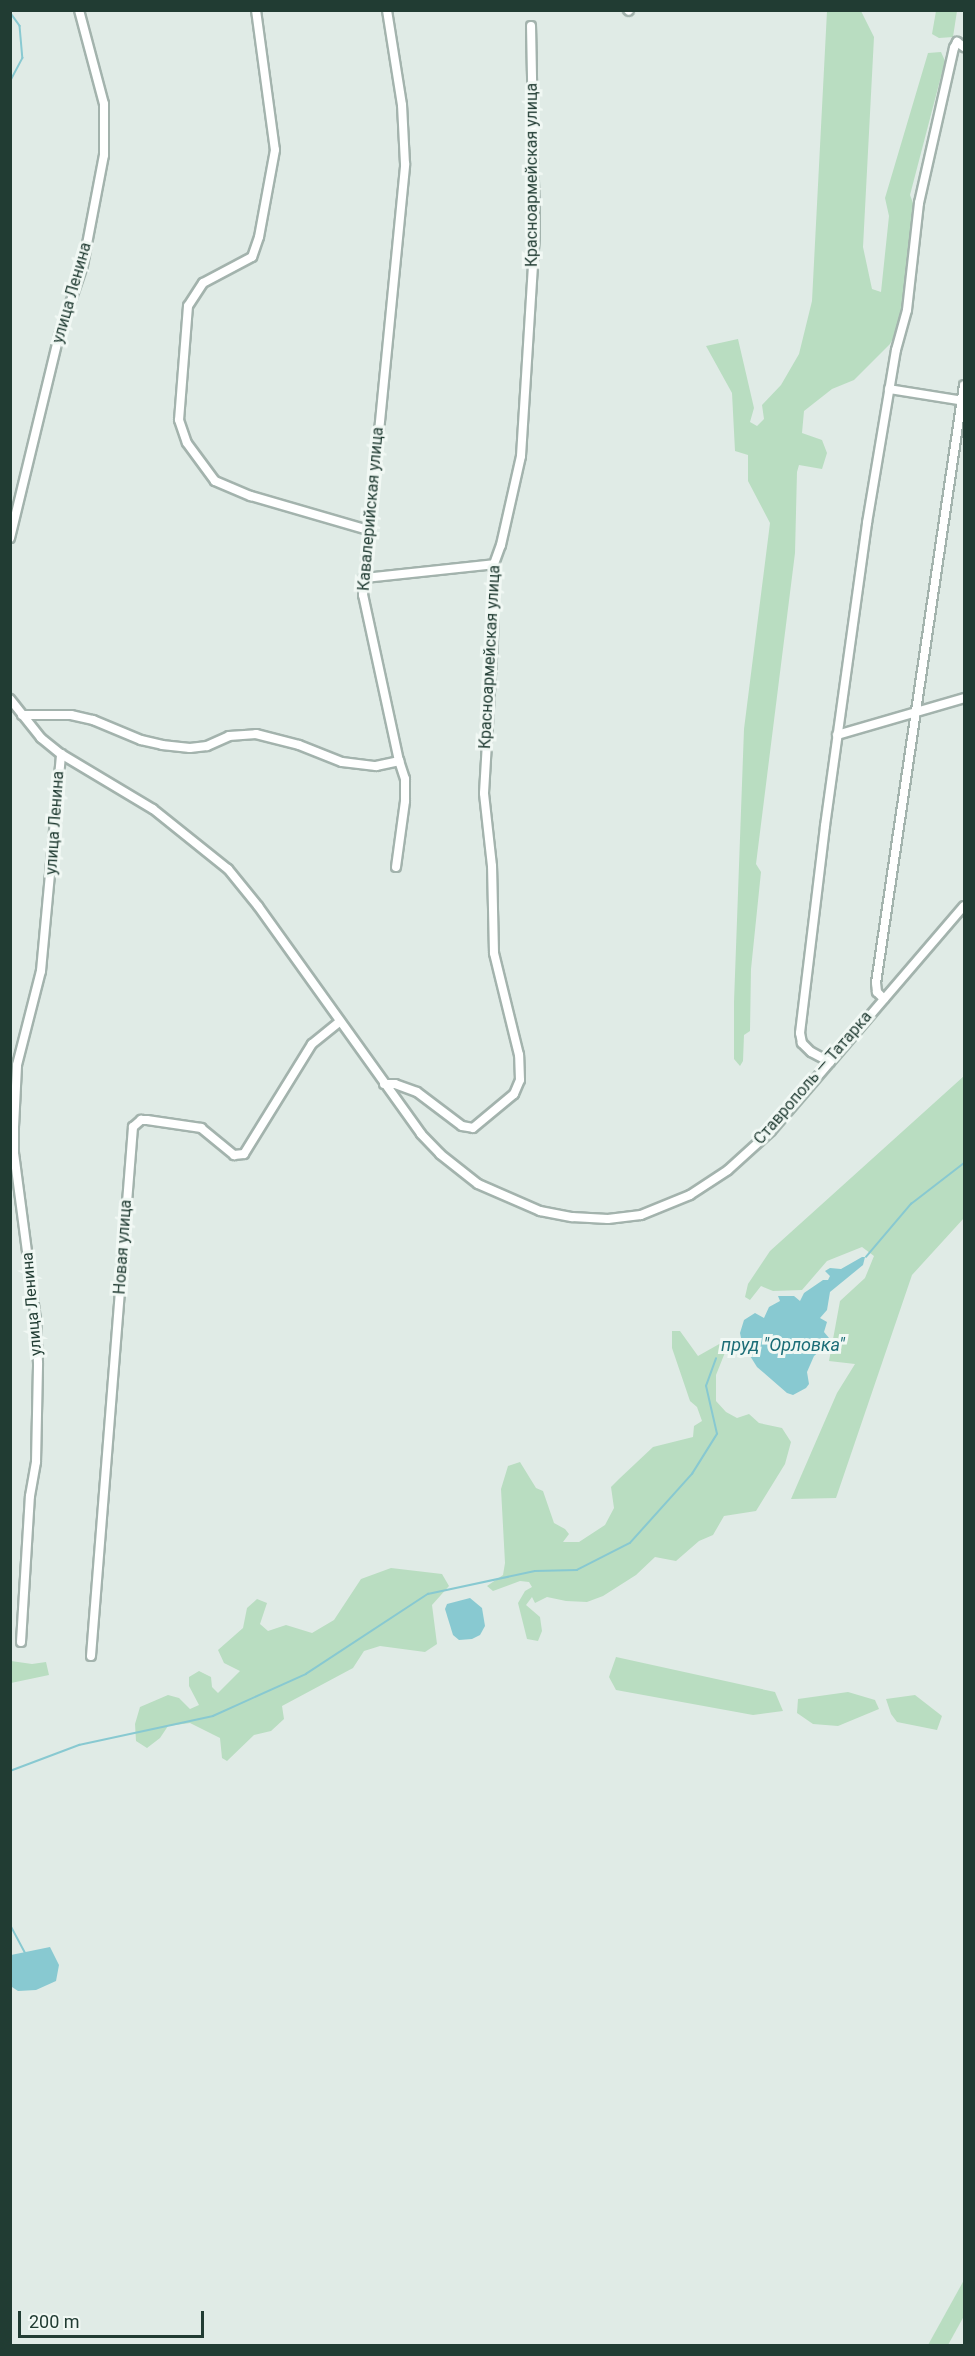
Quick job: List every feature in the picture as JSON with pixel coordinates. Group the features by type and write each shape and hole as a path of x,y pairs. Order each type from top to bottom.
{"street":[{"name":"улица Ленина","path":"10,538 59,336 83,265 104,155 104,104 79,10"},
{"path":"256,10 275,150 261,226 252,257 203,283 188,306 179,420 187,443 215,481 251,496 368,530"},
{"name":"Кавалерийская улица","path":"387,10 402,105 405,164 368,530 364,610 405,779 405,801 396,867"},
{"name":"Красноармейская улица","path":"384,1084 395,1084 417,1092 462,1126 473,1128 514,1094 519,1087 519,1055 494,953 492,866 484,793 493,643 494,564 501,545 521,456 535,233 531,26"},
{"path":"830,1062 811,1052 802,1042 800,1033 804,981 867,523 896,350 907,310 919,203 954,48 957,42 964,47"},
{"path":"884,999 877,992 876,983 964,385"},
{"path":"889,390 963,400"},
{"path":"364,578 494,564"},
{"path":"837,735 964,698"},
{"name":"Ставрополь — Татарка","path":"10,699 41,738 61,754 153,809 228,869 258,906 384,1084 440,1154 478,1184 540,1211 572,1217 608,1219 641,1215 690,1196 728,1170 771,1131 964,906"},
{"path":"22,715 71,715 93,720 141,740 162,745 190,748 207,746 229,736 256,734 289,742 342,762 376,766 399,761"},
{"name":"улица Ленина","path":"21,1642 30,1496 36,1462 38,1363 34,1297 14,1154 14,1127 17,1065 40,971 61,754"},
{"name":"Новая улица","path":"91,1656 133,1127 141,1120 147,1120 201,1128 234,1155 244,1154 312,1044 340,1021"}],"green space":[{"path":"827,11 861,11 874,37 863,247 872,289 881,292 889,216 885,198 928,53 941,52 945,61 910,195 916,211 909,286 901,324 890,344 854,380 832,389 804,411 802,433 822,440 827,453 822,469 799,465 797,472 795,553 756,864 761,872 751,969 750,1031 744,1035 743,1061 740,1066 734,1059 734,1002 744,729 770,523 748,481 748,455 735,451 732,393 706,346 738,339 754,408 750,422 757,426 764,419 762,405 781,385 799,354 812,301"},
{"path":"936,11 957,11 953,37 939,38 932,34"},
{"path":"964,1076 964,1218 912,1275 836,1498 791,1499 837,1393 855,1364 829,1361 840,1301 865,1278 874,1256 862,1247 827,1261 802,1290 773,1291 761,1286 750,1300 745,1297 748,1284 770,1251"},
{"path":"672,1331 680,1331 698,1356 721,1343 726,1350 716,1375 716,1401 726,1412 737,1418 749,1414 759,1423 782,1428 791,1442 785,1464 756,1511 724,1516 713,1535 699,1541 676,1561 655,1557 636,1575 603,1596 587,1602 547,1597 535,1603 532,1597 526,1605 540,1617 542,1631 538,1641 527,1639 518,1603 525,1591 532,1587 529,1582 520,1581 493,1591 487,1586 503,1575 505,1563 501,1489 508,1466 520,1462 536,1488 543,1491 554,1523 569,1534 563,1542 579,1542 605,1525 614,1508 611,1487 653,1447 693,1437 694,1426 702,1421 697,1407 690,1401 672,1348"},
{"path":"391,1568 442,1574 449,1586 432,1605 437,1644 425,1652 380,1646 364,1651 353,1668 282,1706 284,1719 271,1731 254,1735 227,1761 222,1758 220,1738 190,1723 168,1726 160,1738 147,1748 136,1741 135,1724 140,1707 168,1695 179,1698 190,1709 199,1705 189,1686 189,1677 199,1671 211,1677 212,1687 218,1693 240,1671 224,1663 218,1650 243,1628 247,1608 257,1599 267,1603 260,1624 268,1631 286,1625 312,1633 334,1620 361,1579"},
{"path":"616,1657 775,1692 783,1711 753,1715 616,1690 609,1677"},
{"path":"11,1661 32,1664 46,1662 49,1675 11,1683"},
{"path":"848,1692 875,1700 879,1709 838,1726 813,1724 797,1713 798,1699"},
{"path":"915,1695 942,1716 937,1730 897,1722 891,1714 886,1699"},
{"path":"964,2280 964,2316 948,2345 928,2345"}],"water":[{"name":"пруд \"Орловка\"","path":"865,1257 863,1265 830,1292 827,1310 820,1318 827,1322 824,1332 829,1338 828,1344 814,1356 807,1372 809,1384 793,1395 787,1393 757,1367 742,1343 740,1333 744,1320 755,1313 764,1318 769,1307 780,1301 778,1296 794,1296 800,1301 804,1293 823,1280 828,1280 830,1276 825,1271 830,1268 841,1269"},
{"path":"470,1598 482,1608 485,1626 480,1635 472,1639 459,1640 453,1635 445,1609 447,1604"},
{"path":"50,1947 59,1965 56,1981 36,1990 18,1991 12,1987 11,1955"}],"waterway":[{"path":"10,12 20,26 23,58 10,82"},
{"path":"866,1257 911,1204 964,1163"},
{"path":"10,1771 79,1745 213,1716 306,1674 428,1594 535,1571 577,1570 630,1543 692,1474 717,1434 706,1386 716,1359"},
{"path":"10,1924 25,1952"}]}
